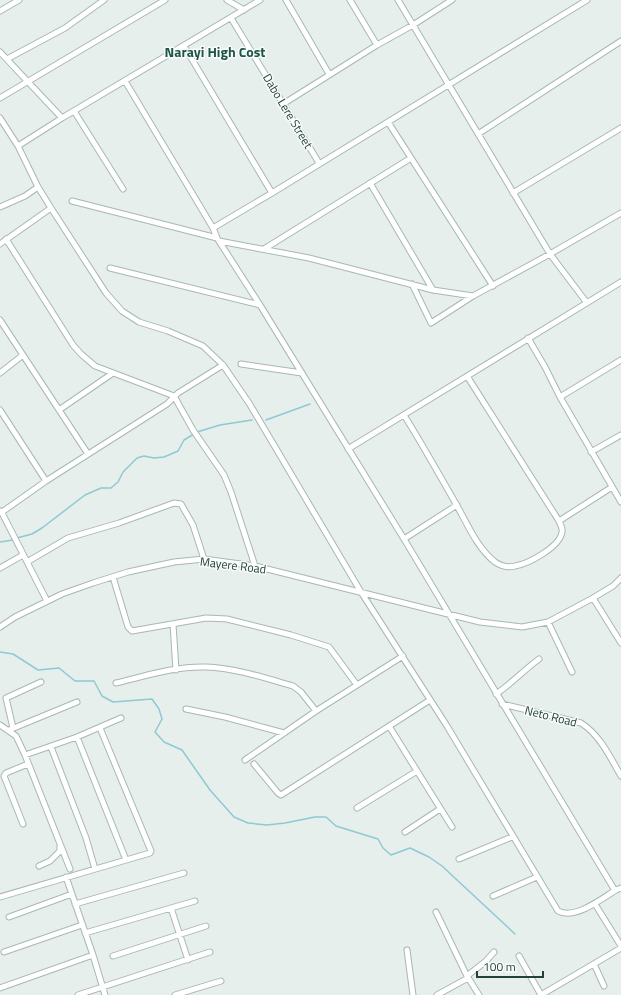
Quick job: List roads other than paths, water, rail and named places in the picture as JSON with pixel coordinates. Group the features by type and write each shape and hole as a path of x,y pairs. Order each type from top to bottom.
{"street":[{"path":"0,11 19,0"},
{"path":"7,59 65,28 104,0"},
{"path":"0,98 165,0"},
{"path":"227,0 244,10"},
{"path":"18,146 62,118 125,82 260,0"},
{"path":"286,0 329,74"},
{"path":"350,0 377,45"},
{"path":"398,0 550,254 587,303"},
{"path":"283,104 329,74 413,25 452,0"},
{"path":"212,228 272,193 587,0"},
{"name":"Dabo Lere Street","path":"231,18 319,163"},
{"path":"478,134 621,41"},
{"path":"184,46 272,193"},
{"path":"0,52 62,118"},
{"path":"0,118 18,146 38,187 51,208 106,293 122,311 139,322 168,331 202,346 223,365 249,402 361,592 403,656 558,911 563,914 574,913 594,904 617,888 502,704 404,538 218,239 125,82"},
{"path":"74,111 123,189"},
{"path":"388,122 493,286"},
{"path":"513,193 621,128"},
{"path":"264,249 411,158"},
{"path":"370,184 433,290"},
{"path":"0,206 25,196 38,187"},
{"path":"72,201 218,239 309,258 433,290 473,296"},
{"path":"0,244 51,208"},
{"path":"412,284 431,323 473,296 621,213"},
{"path":"6,239 73,345 81,354 95,366 174,396 193,430 224,475 255,566"},
{"path":"110,268 260,305"},
{"path":"348,449 621,282"},
{"path":"0,320 88,454"},
{"path":"528,338 591,452 621,502"},
{"path":"0,373 23,355"},
{"path":"560,397 621,360"},
{"path":"241,364 302,373"},
{"path":"47,601 1,511 167,404 174,396 223,365"},
{"path":"59,410 113,373"},
{"path":"404,415 472,532 495,562 503,567 514,567 531,561 549,550 560,538 562,530 559,521 467,376"},
{"path":"0,410 46,481"},
{"path":"591,452 621,435"},
{"path":"559,521 612,487"},
{"path":"27,562 68,538 119,523 174,504 181,504 193,525 204,559"},
{"path":"404,538 457,505"},
{"path":"0,568 23,555"},
{"name":"Mayere Road","path":"0,627 15,617 62,594 113,577 174,562 204,559 255,566 480,622 522,627 548,622 613,586"},
{"path":"113,577 130,630 134,631 206,618 227,619 291,635 329,647 357,685"},
{"path":"613,586 621,578"},
{"path":"613,586 621,584"},
{"path":"593,598 621,643"},
{"path":"548,622 572,672"},
{"path":"173,624 176,670"},
{"path":"245,760 316,711 403,656"},
{"path":"496,694 539,659"},
{"path":"116,683 176,670 206,667 227,669 293,686 301,692 316,711"},
{"path":"42,682 6,698 11,729 25,755 70,869"},
{"path":"254,764 281,795 430,700"},
{"path":"0,725 11,729 77,702"},
{"name":"Neto Road","path":"502,704 581,723 590,729 597,737 621,776"},
{"path":"186,709 225,717 284,733"},
{"path":"25,755 51,747 100,728 121,718"},
{"path":"389,726 452,827"},
{"path":"0,897 150,853 151,849 100,728"},
{"path":"77,736 126,860"},
{"path":"51,747 86,838 95,869"},
{"path":"23,824 4,776 6,773 28,764"},
{"path":"616,767 621,764"},
{"path":"357,808 417,771"},
{"path":"405,832 440,809"},
{"path":"459,859 512,837"},
{"path":"39,866 50,861 60,851 60,843"},
{"path":"75,904 184,873"},
{"path":"493,896 536,877"},
{"path":"66,878 93,955 105,995"},
{"path":"9,917 72,894"},
{"path":"85,933 195,901"},
{"path":"519,956 541,995 621,947 594,904"},
{"path":"171,908 188,960"},
{"path":"436,912 468,977 479,995"},
{"path":"4,952 82,924"},
{"path":"113,956 206,926"},
{"path":"407,950 413,995"},
{"path":"78,995 210,952"},
{"path":"437,995 468,977 494,952"},
{"path":"0,988 93,955"},
{"path":"594,964 604,986"},
{"path":"175,995 221,981"}],"waterway":[{"path":"266,420 310,404"},
{"path":"197,432 220,425 252,420"},
{"path":"17,538 32,534 42,528 85,495 101,488 111,488 118,482 123,472 137,458 144,456 154,458 164,457 178,451 184,440 194,434"},
{"path":"0,542 13,540"},
{"path":"0,652 13,654 38,670 59,668 75,681 94,681 102,696 113,702 152,699 159,709 162,719 155,732 164,742 182,750 210,790 234,817 248,823 267,825 315,817 326,817 336,826 378,839 383,848 391,855 410,848 429,857 442,866 515,934"}],"district":[{"name":"Narayi High Cost","path":"215,51"}]}
